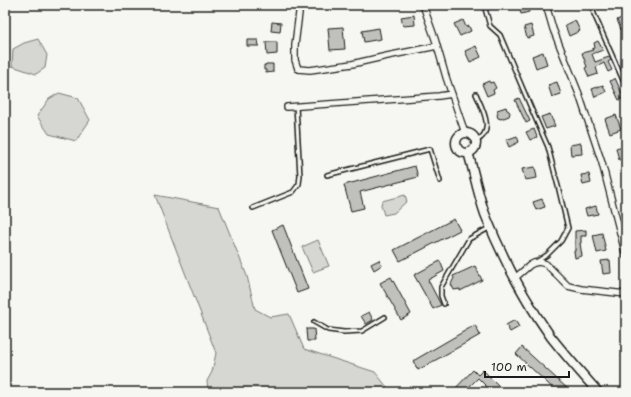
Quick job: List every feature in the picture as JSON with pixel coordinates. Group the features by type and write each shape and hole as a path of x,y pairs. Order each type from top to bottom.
{"street":[{"path":"300,5 295,44 295,60 298,69 310,70 352,64 437,46"},
{"path":"423,5 428,16 465,133"},
{"path":"546,5 553,29 579,94 602,163 626,256"},
{"path":"287,107 452,94"},
{"path":"465,133 471,134 476,141 474,148 468,152 460,151 457,148 456,143 459,135 465,133"},
{"path":"468,152 485,213 496,240 522,291 550,336 598,392"},
{"path":"515,278 530,265 539,262 546,264 568,286 580,289 626,294"}],"lane":[{"path":"484,5 490,26 500,34 548,147 560,190 568,228 561,241 547,255 539,260 539,262"},
{"path":"592,5 594,14 626,87"},
{"path":"476,94 487,124 483,137 476,141"},
{"path":"253,208 293,192 299,184 300,176 296,106"},
{"path":"327,175 430,149 440,181"},
{"path":"444,304 441,296 441,288 469,239 491,227"},
{"path":"314,322 328,330 344,332 362,331 385,317"}],"shaded area":[{"path":"38,39 47,55 45,68 36,74 12,66 13,49 24,43"},
{"path":"59,93 78,98 90,120 76,141 49,134 37,116 49,99"},
{"path":"155,195 219,207 247,276 255,309 270,317 289,314 304,349 375,372 391,392 208,392 207,381 212,372 216,353"},
{"path":"405,195 407,201 394,213 384,215 381,205 382,201"},
{"path":"318,240 329,266 313,272 302,247"}],"building":[{"path":"519,5 528,5 529,12 521,14"},
{"path":"414,15 415,25 403,26 401,17"},
{"path":"626,16 626,41 617,20"},
{"path":"463,20 466,27 469,26 471,31 460,36 454,24"},
{"path":"575,20 580,31 569,36 565,25"},
{"path":"272,22 281,23 280,32 271,31"},
{"path":"531,25 534,36 527,38 524,27"},
{"path":"343,27 345,49 330,50 328,28"},
{"path":"379,28 381,39 364,42 362,31"},
{"path":"247,40 258,40 259,46 247,46"},
{"path":"598,41 603,50 592,54 595,62 609,57 611,60 608,62 612,70 608,72 604,63 596,67 598,74 589,77 585,68 587,67 582,53 593,50 592,49 595,48 594,43"},
{"path":"266,42 277,42 277,54 267,55"},
{"path":"476,46 481,57 470,62 465,51"},
{"path":"543,52 547,64 536,68 532,56"},
{"path":"273,64 273,72 266,73 266,70 264,70 264,65"},
{"path":"615,78 624,98 619,100 610,81"},
{"path":"489,81 490,83 493,82 496,88 493,90 494,93 487,96 482,84"},
{"path":"557,82 561,94 552,97 548,85"},
{"path":"603,85 606,92 595,97 592,89"},
{"path":"519,98 530,121 526,123 515,100"},
{"path":"506,107 510,113 509,116 501,119 498,118 497,110"},
{"path":"550,114 555,126 546,129 541,117"},
{"path":"616,115 621,129 610,133 605,119"},
{"path":"534,129 537,137 530,140 526,132"},
{"path":"517,136 519,142 509,147 506,140"},
{"path":"581,143 582,154 571,155 570,145"},
{"path":"626,145 626,158 619,160 616,148"},
{"path":"415,166 418,177 360,192 364,208 351,211 344,185"},
{"path":"535,167 537,178 525,180 522,169"},
{"path":"589,174 591,183 583,185 581,175"},
{"path":"542,199 545,207 536,210 533,202"},
{"path":"596,206 598,214 587,216 585,209"},
{"path":"454,219 460,230 400,261 394,250"},
{"path":"283,225 308,289 297,293 272,230"},
{"path":"586,230 586,236 581,236 580,243 582,256 575,258 575,231"},
{"path":"602,233 606,251 597,253 593,235"},
{"path":"379,260 382,265 374,270 371,264"},
{"path":"610,260 611,273 603,274 601,261"},
{"path":"440,261 444,271 428,280 441,305 433,309 414,275"},
{"path":"475,266 482,280 460,291 460,289 454,290 451,284 454,278 453,276"},
{"path":"391,277 411,314 401,320 380,283"},
{"path":"369,312 373,320 366,324 361,316"},
{"path":"515,320 519,327 510,332 506,325"},
{"path":"475,325 480,335 418,370 413,361"},
{"path":"306,329 314,329 315,341 307,341"},
{"path":"522,347 569,390 567,392 557,392 516,354"},
{"path":"473,370 478,375 483,370 505,392 492,392 478,378 464,392 452,392"}]}
